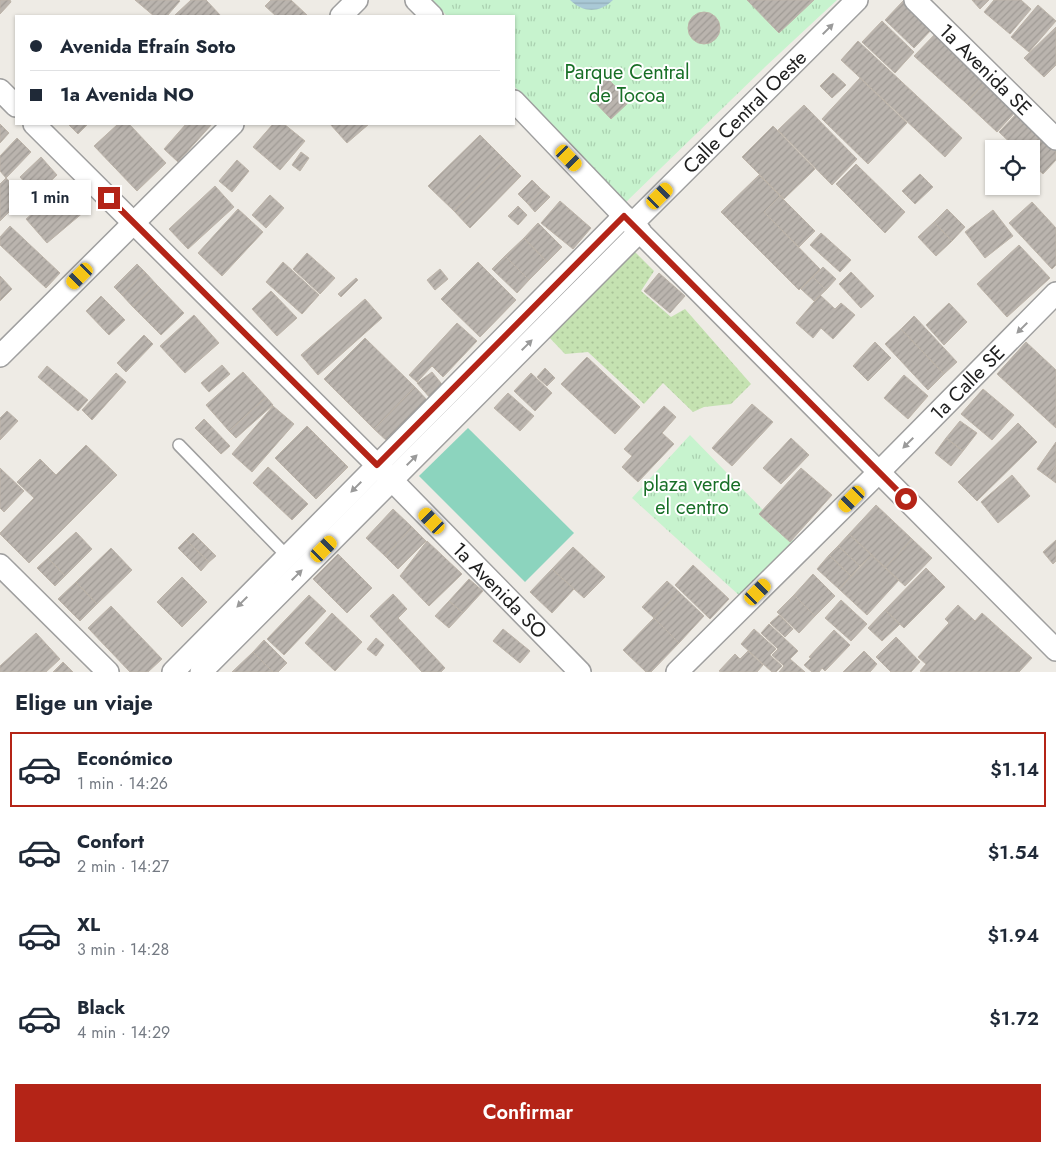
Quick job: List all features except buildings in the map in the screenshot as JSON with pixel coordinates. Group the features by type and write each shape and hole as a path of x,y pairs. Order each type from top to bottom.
{"street":[{"path":"342,15 357,0"},
{"path":"416,0 431,15"},
{"name":"Calle Central Oeste","path":"172,672 377,465 632,223 857,0"},
{"name":"1a Avenida SE","path":"915,0 1056,139"},
{"path":"0,90 15,105"},
{"path":"515,102 632,223 1056,650"},
{"name":"1a Avenida SO","path":"35,125 392,480 580,672"},
{"path":"0,356 232,125"},
{"path":"201,672 392,480 632,223"},
{"name":"1a Calle SE","path":"677,672 1056,293"},
{"path":"0,565 108,672"}],"lane":[{"path":"179,445 287,556"}],"green space":[{"name":"Parque Central de Tocoa","path":"432,0 837,0 626,202 515,87 515,15 446,15"},
{"path":"629,249 635,252 654,271 641,291 671,317 685,309 751,384 731,404 704,407 693,412 663,383 644,404 588,352 565,354 546,334"},
{"path":"468,428 574,533 525,582 419,476"},
{"name":"plaza verde el centro","path":"690,435 797,545 741,597 632,498"}],"water":[{"path":"570,0 613,0 603,7 592,10 580,7"}],"route":[{"path":"109,198 377,465 624,216 906,499"}]}
